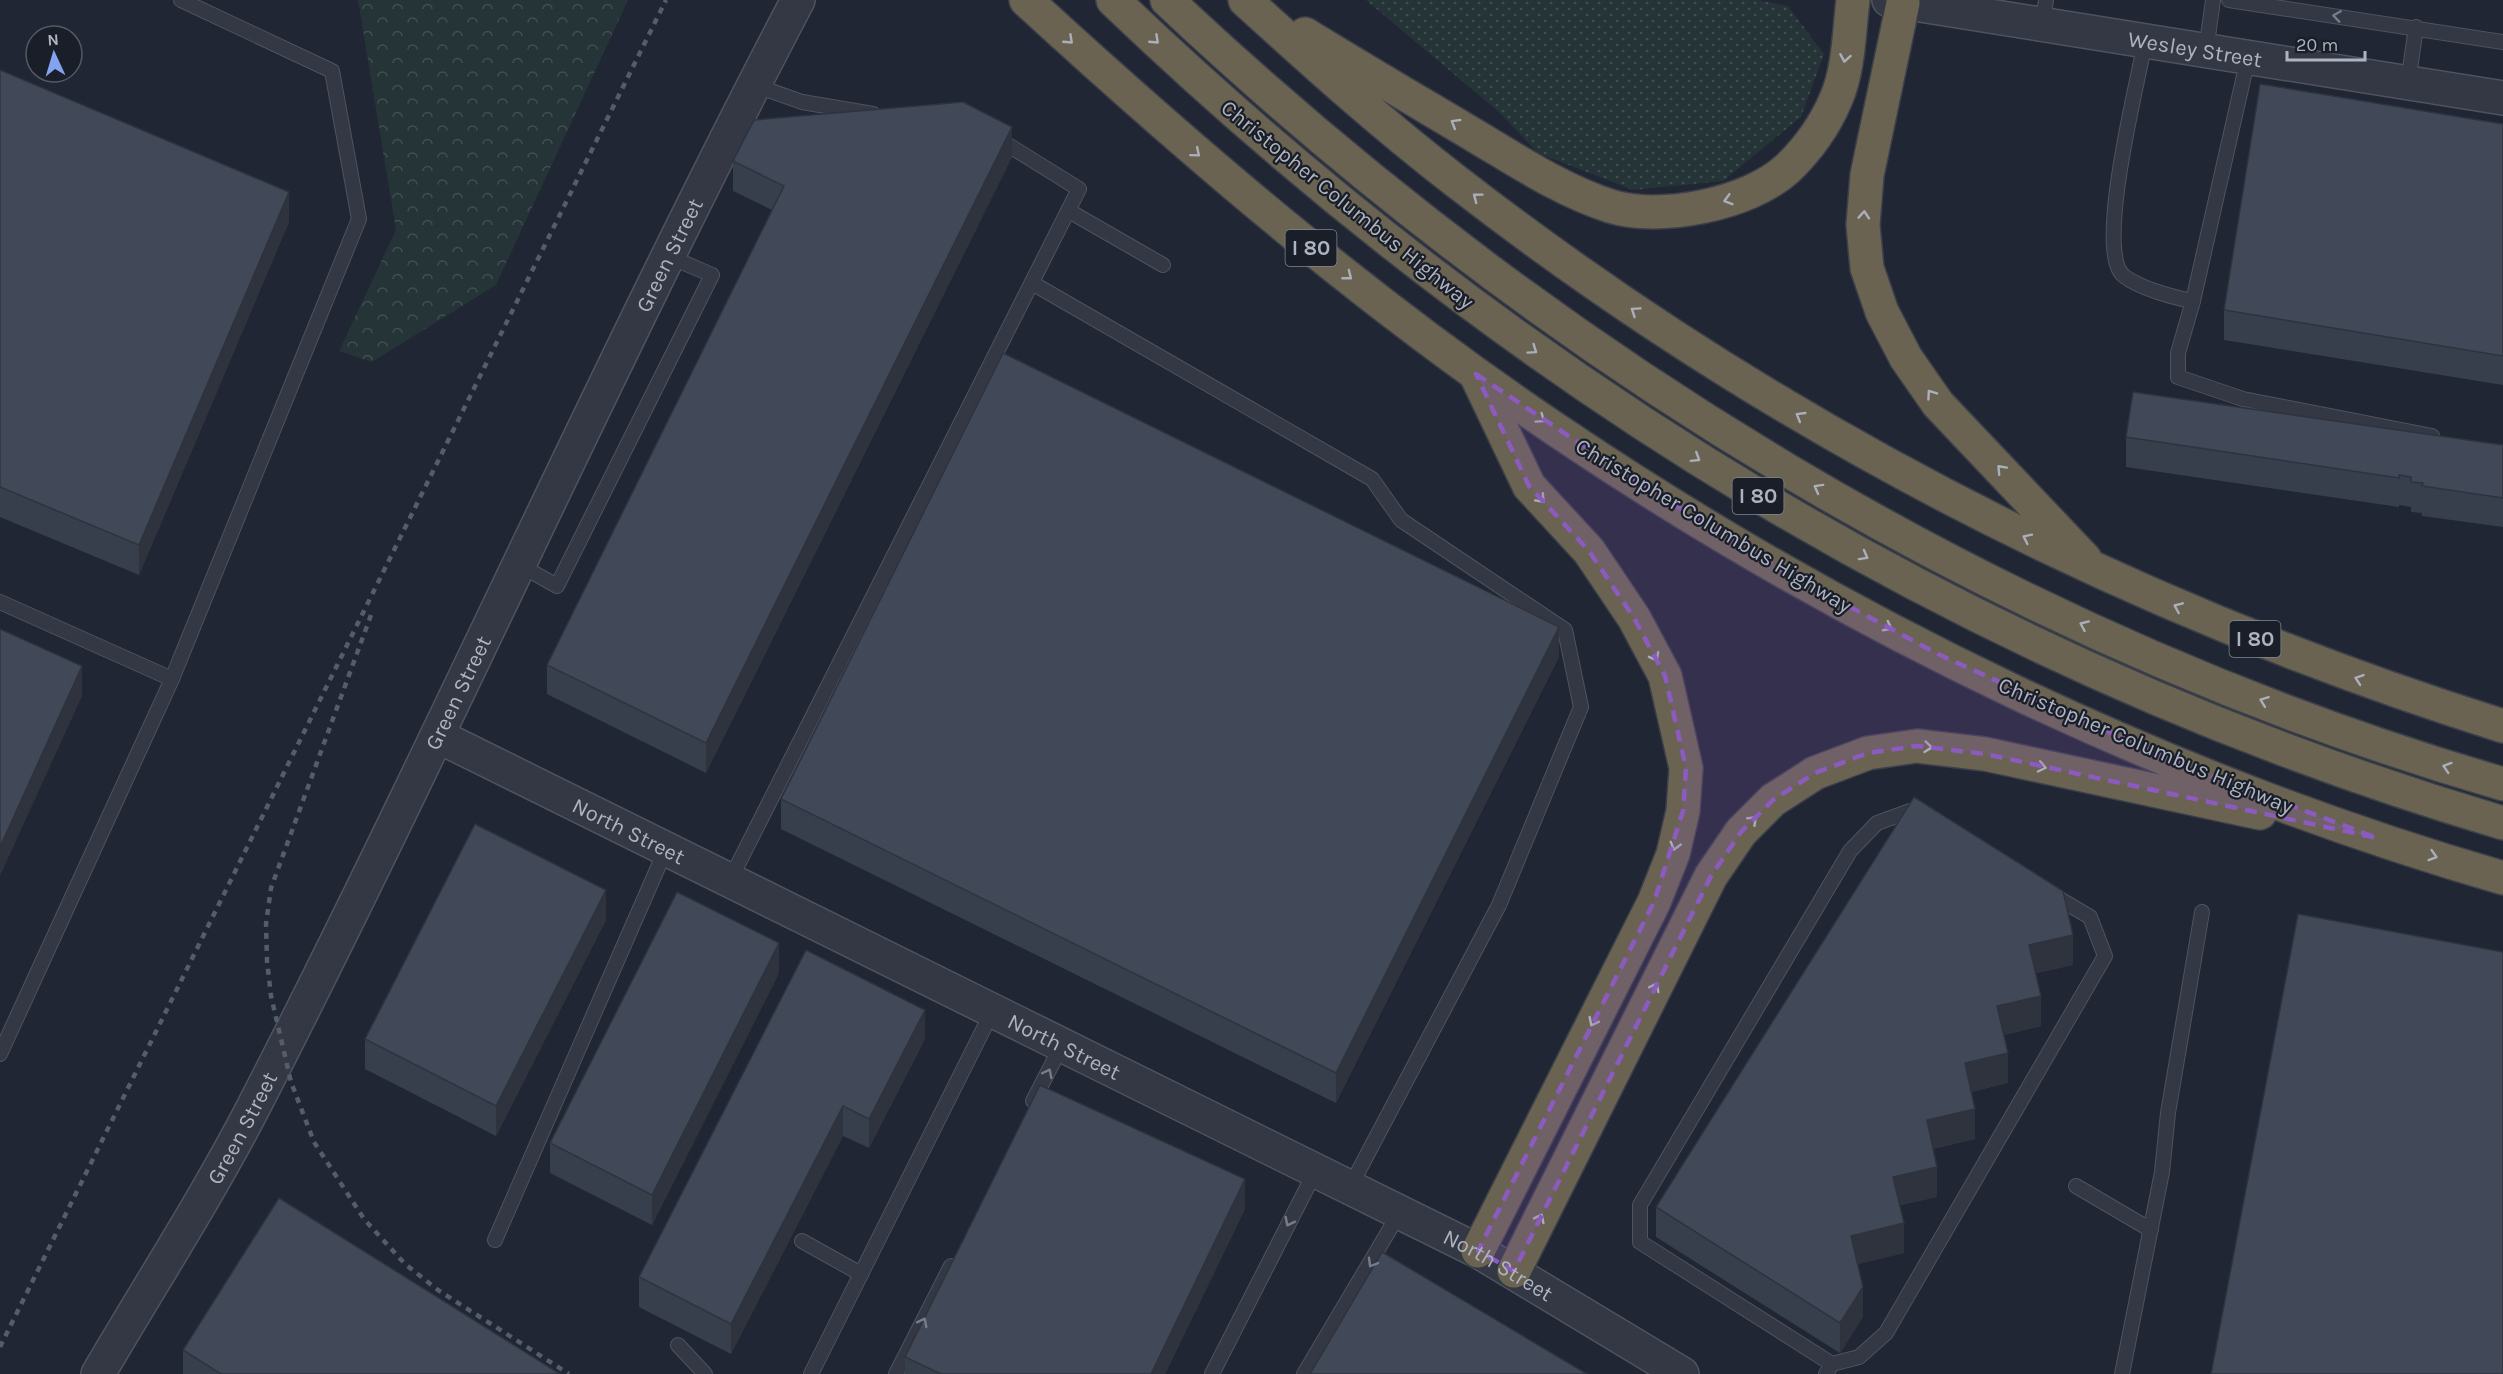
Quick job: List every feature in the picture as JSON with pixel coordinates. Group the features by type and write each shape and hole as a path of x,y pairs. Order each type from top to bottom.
{"highway":[{"name":"Christopher Columbus Highway","path":"1026,0 1151,116 1243,192 1476,374 1636,481 1785,572 1938,654 2052,709 2173,761 2377,838 2503,878"},
{"name":"Christopher Columbus Highway","path":"1113,0 1289,160 1438,280 1592,391 1753,494 1918,586 2091,670 2265,743 2354,775 2503,823"},
{"name":"Christopher Columbus Highway","path":"1167,0 1340,155 1485,270 1638,377 1799,477 1964,568 2146,653 2320,722 2503,784"},
{"path":"1246,0 1541,175 1611,207 1654,213 1699,208 1743,195 1785,170 1816,136 1837,98 1846,57 1853,0"},
{"name":"I 80","path":"1246,0 1382,122 1530,237 1683,343 1842,441 1976,513 2098,573 2242,634 2353,677 2503,726"},
{"path":"1904,2 1867,175 1863,225 1868,268 1882,312 1906,358 1938,404 2098,573"},
{"path":"1476,374 1528,486 1589,551 1640,627 1665,676 1686,768 1683,811 1673,854 1654,902 1478,1251"},
{"path":"1514,1271 1711,876 1741,832 1773,800 1815,773 1868,753 1917,746 1969,752 2377,838"}],"street":[{"name":"Green Street","path":"98,1374 251,1110 438,736 588,415 798,0"},
{"name":"Wesley Street","path":"1904,2 2044,13 2145,42 2503,98"},
{"name":"North Street","path":"438,736 1478,1251 1682,1374"}],"lane":[{"path":"0,1054 172,679 359,219 332,71 181,0"},
{"path":"2205,51 2213,0"},
{"path":"2229,0 2503,42"},
{"path":"2408,83 2415,27"},
{"path":"2145,42 2113,214 2114,261 2123,276 2178,298 2193,301"},
{"path":"2248,58 2193,301 2178,353 2178,377 2243,399 2452,440"},
{"path":"754,85 802,102 888,116"},
{"path":"730,880 1079,189 1000,140 981,132"},
{"path":"1068,211 1163,265"},
{"path":"518,564 557,586 712,275 668,256"},
{"path":"1032,283 1372,479 1401,520 1565,630 1581,707 1499,906 1350,1187"},
{"path":"0,602 172,679"},
{"path":"1930,823 1910,811 1877,823 1850,851 1640,1205 1640,1242 1829,1369 1859,1357 1886,1333 2105,956 2090,917 2040,888"},
{"path":"495,1240 666,849"},
{"path":"2122,1374 2151,1230 2202,912"},
{"path":"811,1374 993,1010"},
{"path":"1024,1119 1062,1045"},
{"path":"1212,1374 1316,1170"},
{"path":"2076,1186 2151,1230"},
{"path":"1304,1374 1400,1212"},
{"path":"802,1241 861,1274"},
{"path":"896,1374 955,1257"},
{"path":"678,1345 705,1374"}],"highlighted area":[{"path":"1476,374 1636,481 1785,572 1938,654 2173,761 2377,838 1985,754 1917,746 1868,753 1815,773 1773,800 1741,832 1711,876 1514,1271 1478,1251 1654,902 1683,811 1686,768 1665,676 1634,618 1589,551 1529,486"}],"green space":[{"path":"358,0 628,0 496,285 372,362 339,351 396,230"},
{"path":"1366,0 1758,0 1788,6 1824,54 1801,117 1723,181 1633,190 1538,153 1500,113"}],"building":[{"path":"0,70 24,80 24,84 33,84 289,192 139,545 0,487"},
{"path":"2260,84 2503,124 2503,356 2224,310"},
{"path":"963,102 1012,127 706,743 547,665 784,186 733,161 754,120"},
{"path":"1003,353 1559,627 1336,1073 781,799"},
{"path":"2133,392 2503,445 2503,498 2422,486 2423,483 2411,482 2411,477 2399,475 2399,478 2126,437"},
{"path":"0,629 82,666 0,847"},
{"path":"1914,797 2063,891 2073,935 2029,945 2041,996 1997,1006 2008,1053 1965,1063 1975,1109 1927,1120 1937,1167 1893,1177 1904,1223 1851,1236 1863,1287 1840,1323 1656,1207"},
{"path":"475,824 606,890 496,1106 365,1039"},
{"path":"677,892 779,943 652,1195 550,1143"},
{"path":"2298,914 2503,952 2503,1374 2211,1374"},
{"path":"806,950 925,1010 869,1119 843,1106 731,1324 639,1277"},
{"path":"1040,1085 1245,1179 1151,1374 941,1374 905,1357"},
{"path":"279,1198 560,1374 221,1374 183,1350"},
{"path":"1382,1252 1587,1374 1310,1374"}],"railway":[{"path":"0,1347 666,0"},
{"path":"371,615 271,888 266,924 267,961 271,996 291,1082 314,1142 364,1219 405,1264 438,1290 569,1374"}]}
